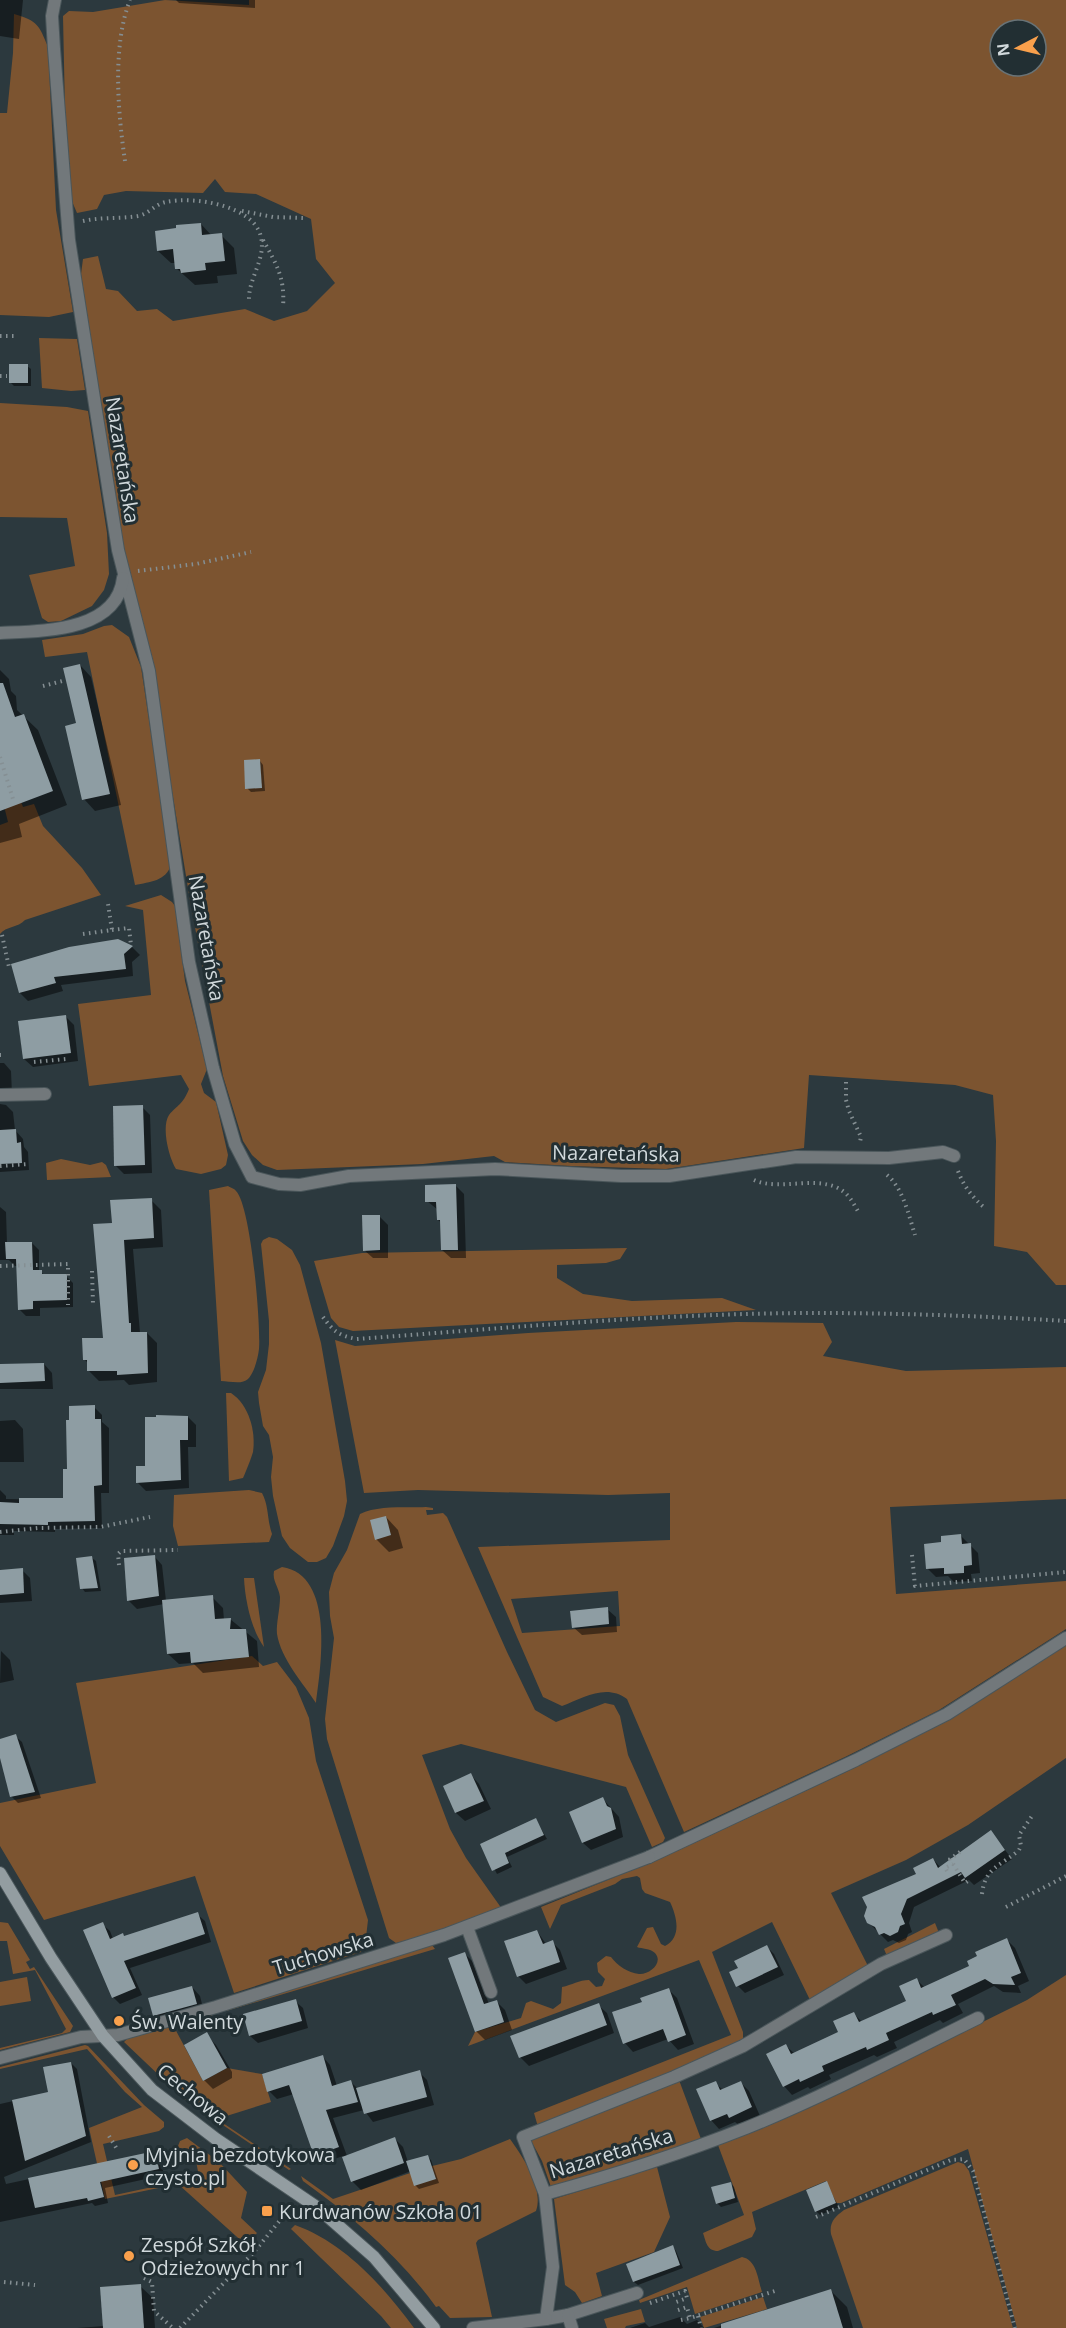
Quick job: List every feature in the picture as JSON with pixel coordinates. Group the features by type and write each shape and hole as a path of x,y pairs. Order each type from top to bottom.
{"street":[{"name":"Nazaretańska","path":"55,0 52,16 68,225 93,398 123,573 149,671 189,962 213,1068 235,1144 252,1177 279,1184 300,1185 348,1176 495,1169 621,1176 669,1176 796,1157 889,1158 943,1152 954,1156"},
{"path":"0,633 67,626 95,618 113,604 122,586 123,573"},
{"path":"0,1095 45,1094"},
{"name":"Tuchowska","path":"0,2058 81,2037 118,2035 216,2007 467,1927 649,1857 856,1760 947,1714 1066,1638"},
{"name":"Cechowa","path":"0,1873 51,1958 103,2036 152,2091 216,2139 318,2208 366,2250 434,2328"},
{"path":"467,1927 491,1992"},
{"path":"545,2194 523,2137 674,2077 743,2046 881,1964 946,1935"},
{"name":"Nazaretańska","path":"546,2319 553,2267 545,2194 626,2171 707,2143 787,2110 978,2018"},
{"path":"473,2328 568,2315 636,2293"},
{"path":"568,2315 572,2328"}],"path":[{"path":"125,161 120,129 120,65 122,33 130,0"},
{"path":"68,225 95,218 137,216 167,201 200,201 273,217 303,218"},
{"path":"233,209 248,215 256,223 281,274 284,291 283,307"},
{"path":"249,299 249,287 262,253 261,237"},
{"path":"0,336 16,336"},
{"path":"0,376 7,376"},
{"path":"123,573 196,564 251,552"},
{"path":"43,686 66,680"},
{"path":"0,756 13,799"},
{"path":"108,904 112,930"},
{"path":"83,934 129,928 131,945"},
{"path":"2,935 2,945 9,967"},
{"path":"34,1062 66,1059"},
{"path":"843,1158 854,1153 861,1137 846,1100 846,1082"},
{"path":"954,1156 962,1181 972,1197 986,1209"},
{"path":"0,1166 28,1164"},
{"path":"739,1166 749,1178 762,1184 812,1183 833,1186 848,1196 859,1214"},
{"path":"884,1173 892,1179 906,1205 915,1235"},
{"path":"0,1266 68,1264 68,1305"},
{"path":"92,1271 93,1304"},
{"path":"323,1317 333,1331 342,1337 357,1339 698,1317 814,1313 943,1314 1066,1321"},
{"path":"0,1533 38,1528 100,1527 150,1517"},
{"path":"119,1565 118,1554 121,1551 178,1550"},
{"path":"912,1555 915,1586 1066,1572"},
{"path":"982,1894 987,1875 1022,1846 1019,1835 1032,1816"},
{"path":"960,1852 950,1859 965,1883 971,1878"},
{"path":"947,1871 945,1868 953,1864"},
{"path":"1006,1907 1066,1876"},
{"path":"109,2136 117,2149"},
{"path":"816,2217 951,2160 964,2159 973,2171 1015,2328"},
{"path":"180,2328 254,2252 286,2213"},
{"path":"144,2277 152,2282 154,2311 173,2328"},
{"path":"4,2282 35,2285"},
{"path":"641,2306 685,2291 687,2298 676,2302"},
{"path":"681,2320 776,2291"},
{"path":"678,2310 687,2307 690,2318"},
{"path":"698,2316 701,2328"}],"shaded area":[{"path":"165,0 249,5 249,0 1066,0 1066,1285 1056,1285 1027,1252 994,1246 996,1141 993,1095 955,1085 809,1075 804,1148 666,1169 505,1162 494,1156 423,1164 277,1170 263,1165 252,1155 243,1141 223,1076 191,906 153,676 120,530 81,274 83,259 98,256 106,289 118,291 137,311 157,309 173,321 245,309 274,321 307,311 335,283 316,259 311,219 256,194 225,192 215,179 203,193 126,191 104,195 97,209 77,213 71,199 65,111 63,16 69,11 93,12"},
{"path":"14,14 37,25 48,47 56,210 73,312 49,317 0,315 0,113 7,113"},
{"path":"39,338 77,339 85,390 42,388"},
{"path":"0,403 67,407 88,411 107,533 109,574 104,590 92,606 61,621 48,622 42,618 29,575 75,566 67,518 0,517"},
{"path":"112,625 129,637 141,667 171,865 161,878 135,885 87,652 45,657 42,640 83,634"},
{"path":"0,749 23,807 34,804 43,826 82,868 101,895 25,920 0,934 0,825 8,822 0,790"},
{"path":"161,895 175,906 185,981 207,1069 201,1084 204,1093 216,1102 228,1155 226,1165 221,1169 201,1174 176,1169 167,1142 166,1127 169,1115 184,1099 189,1089 181,1075 89,1086 78,1004 151,995 143,910 125,906"},
{"path":"61,1159 90,1165 102,1162 106,1165 111,1177 47,1180 46,1163"},
{"path":"228,1186 236,1191 246,1219 254,1267 258,1316 257,1361 248,1379 239,1382 221,1381 209,1190"},
{"path":"269,1237 277,1239 292,1250 300,1265 321,1343 345,1481 347,1501 344,1516 326,1558 317,1562 308,1562 290,1548 282,1536 273,1496 271,1477 273,1457 269,1435 263,1426 259,1403 258,1392 266,1370 269,1344 269,1321 261,1244"},
{"path":"627,1248 620,1259 606,1263 557,1265 557,1278 583,1294 632,1301 722,1298 756,1310 353,1331 339,1327 331,1318 314,1261 362,1253"},
{"path":"736,1322 823,1323 832,1342 823,1356 906,1371 1066,1367 1066,1499 890,1507 896,1594 1066,1581 1066,1629 939,1710 845,1757 684,1832 627,1699 619,1694 603,1692 562,1706 543,1697 478,1547 670,1540 670,1493 608,1495 418,1490 364,1493 335,1340 355,1346 528,1333","holes":["618,1591 620,1626 522,1633 511,1599"]},
{"path":"226,1393 231,1393 237,1398 247,1411 254,1444 243,1478 229,1481"},
{"path":"249,1490 262,1493 264,1498 272,1534 269,1542 178,1546 173,1526 174,1495"},
{"path":"384,1508 433,1508 433,1510 426,1510 427,1515 443,1513 447,1517 535,1710 556,1722 605,1703 614,1705 620,1716 628,1755 665,1838 663,1842 652,1847 626,1787 461,1744 422,1755 450,1829 466,1858 502,1909 441,1931 396,1943 389,1938 327,1739 325,1719 334,1638 329,1592 334,1573 347,1550 360,1514"},
{"path":"282,1567 299,1574 310,1586 317,1604 321,1624 321,1646 316,1703 288,1662 279,1643 277,1630 280,1597 274,1571"},
{"path":"244,1578 254,1578 264,1647 259,1640 250,1614"},
{"path":"1066,1644 1066,1758 968,1825 906,1860 831,1893 868,1966 810,2000 772,1922 712,1952 743,2032 743,2040 695,2063 538,2127 534,2113 731,2035 699,1960 468,2046 475,2032 521,2018 526,2003 531,2001 553,2009 561,2003 562,1987 589,1980 596,1987 602,1986 605,1979 598,1972 597,1963 606,1956 611,1957 631,1972 647,1973 658,1961 653,1951 637,1947 647,1928 653,1927 661,1944 665,1946 676,1932 675,1914 670,1902 645,1893 640,1878 637,1876 622,1879 615,1884 561,1905 550,1929 541,1907 657,1860 846,1772 947,1720"},
{"path":"252,1656 263,1666 277,1662 296,1687 309,1718 316,1761 368,1920 365,1946 361,1952 234,1993 195,1876 44,1920 0,1846 0,1803 96,1783 76,1683"},
{"path":"0,1922 8,1923 30,1960 26,1962 30,1969 34,1967 73,2026 70,2032 0,2050 0,2048 62,2033 66,2029 35,1970 13,1974 7,1941 0,1941"},
{"path":"935,1923 939,1933 887,1956 884,1949"},
{"path":"432,1945 435,1949 226,2011 226,2009"},
{"path":"1066,1975 1066,2328 1017,2328 968,2149 841,2203 836,2203 826,2181 752,2212 756,2229 752,2237 718,2251 709,2248 703,2233 744,2215 718,2145 809,2108 1027,2000"},
{"path":"27,1977 31,2001 0,2006 0,1982"},
{"path":"210,2013 212,2016 174,2027 203,2081 227,2068 262,2074 271,2102 217,2119 291,2169 289,2170 183,2098 124,2042 127,2039"},
{"path":"85,2045 164,2122 164,2127 159,2131 103,2144 115,2195 199,2177 195,2155 191,2153 180,2155 176,2151 180,2141 187,2138 219,2162 247,2192 241,2218 257,2233 246,2245 178,2184 105,2199 89,2128 142,2107 125,2092 87,2049 0,2069 0,2067"},
{"path":"679,2080 701,2139 658,2155 551,2187 542,2161 529,2137"},
{"path":"510,2139 531,2173 538,2202 536,2211 476,2243 492,2317 450,2318 439,2306 436,2307 407,2271 375,2239 303,2181 301,2176 333,2199 428,2167 461,2159"},
{"path":"958,2162 964,2164 969,2171 1013,2328 863,2328 831,2234 833,2220 844,2210"},
{"path":"657,2167 670,2217 654,2252 596,2273 602,2296 582,2303 575,2292 565,2285 554,2199"},
{"path":"295,2225 313,2233 346,2254 376,2282 414,2328 391,2328 291,2229"},
{"path":"742,2257 754,2266 762,2292 695,2314 687,2287 640,2303 639,2300"},
{"path":"763,2297 767,2309 704,2328 700,2317"},
{"path":"641,2309 645,2322 625,2328 607,2328 604,2319"}],"building":[{"path":"201,223 202,235 222,233 225,261 205,263 206,270 181,273 180,269 175,269 173,249 157,251 155,231 176,228 176,225"},
{"path":"9,364 28,364 28,383 9,383"},
{"path":"80,664 110,794 82,800 65,726 76,723 63,668"},
{"path":"0,683 3,683 15,717 24,714 53,791 0,811"},
{"path":"260,759 262,788 245,789 244,760"},
{"path":"118,939 133,946 124,954 126,969 54,977 56,983 19,993 11,964 69,947"},
{"path":"66,1015 71,1053 23,1059 18,1021"},
{"path":"143,1105 145,1165 114,1166 113,1106"},
{"path":"16,1129 17,1143 21,1142 22,1163 0,1164 0,1130"},
{"path":"456,1184 458,1250 441,1250 440,1220 437,1220 436,1202 425,1202 425,1185"},
{"path":"152,1198 154,1238 124,1240 129,1323 131,1323 131,1332 147,1332 148,1373 117,1375 117,1371 87,1371 87,1360 83,1360 82,1338 103,1338 93,1224 112,1223 110,1200"},
{"path":"362,1215 380,1215 380,1250 363,1251"},
{"path":"5,1242 32,1242 33,1270 42,1270 42,1274 67,1274 67,1300 33,1301 33,1309 18,1310 16,1259 6,1259"},
{"path":"44,1363 45,1381 0,1383 0,1364"},
{"path":"95,1405 95,1419 101,1419 102,1485 94,1486 95,1521 48,1522 48,1525 0,1524 0,1502 19,1503 19,1498 63,1498 63,1469 67,1469 66,1420 69,1420 69,1406"},
{"path":"156,1415 188,1416 188,1440 180,1440 181,1480 136,1483 136,1466 145,1466 145,1417 156,1417"},
{"path":"386,1516 391,1535 375,1540 370,1520"},
{"path":"961,1534 962,1544 971,1543 972,1565 964,1566 964,1573 944,1574 944,1568 926,1569 924,1544 941,1542 941,1536"},
{"path":"155,1555 159,1596 127,1601 124,1558"},
{"path":"92,1556 98,1588 80,1589 76,1558"},
{"path":"23,1568 24,1593 0,1595 0,1570"},
{"path":"213,1595 215,1619 231,1618 230,1629 246,1629 249,1657 191,1663 190,1652 167,1654 162,1600"},
{"path":"608,1607 609,1624 572,1628 570,1611"},
{"path":"16,1734 35,1792 10,1797 0,1758 0,1739"},
{"path":"471,1773 484,1801 455,1813 443,1786"},
{"path":"603,1797 607,1806 611,1808 616,1829 582,1843 569,1812"},
{"path":"536,1818 544,1835 505,1853 509,1863 492,1871 480,1844"},
{"path":"991,1830 1005,1850 965,1878 961,1872 907,1899 901,1914 905,1924 900,1926 898,1932 890,1936 884,1933 879,1935 875,1927 867,1923 864,1916 867,1907 862,1897 916,1874 913,1868 933,1858 938,1868"},
{"path":"198,1912 205,1934 124,1961 136,1988 112,1998 83,1930 103,1922 110,1939 123,1933 124,1936"},
{"path":"537,1930 543,1944 553,1940 560,1962 517,1977 504,1941"},
{"path":"1007,1938 1021,1973 1011,1977 1015,1985 993,1984 985,1979 951,1995 956,2005 933,2015 932,2012 886,2033 889,2040 822,2066 824,2071 783,2087 766,2054 786,2044 791,2054 838,2032 833,2021 854,2012 859,2022 906,2001 899,1986 917,1978 921,1988 969,1966 967,1961 977,1956 975,1952"},
{"path":"767,1945 778,1967 736,1987 729,1972 738,1968 734,1961"},
{"path":"465,1952 484,2004 497,2000 504,2022 475,2032 448,1958"},
{"path":"192,1986 197,2004 153,2016 148,1998"},
{"path":"669,1988 686,2035 668,2042 663,2029 623,2044 612,2012 642,2002 640,1998"},
{"path":"296,1999 302,2021 249,2036 243,2014"},
{"path":"599,2003 607,2025 519,2058 510,2036"},
{"path":"207,2032 227,2068 203,2081 184,2045"},
{"path":"323,2055 332,2086 351,2080 358,2102 326,2110 339,2147 314,2156 289,2085 267,2092 262,2074"},
{"path":"71,2062 86,2136 25,2161 12,2100 48,2092 43,2067"},
{"path":"420,2070 427,2097 364,2114 356,2088"},
{"path":"716,2081 720,2090 741,2081 752,2107 729,2118 727,2114 710,2121 696,2089"},
{"path":"395,2137 404,2163 351,2182 342,2157"},
{"path":"155,2151 159,2169 100,2182 104,2197 35,2208 28,2178"},
{"path":"428,2155 436,2179 414,2186 406,2161"},
{"path":"827,2181 836,2203 815,2212 806,2190"},
{"path":"731,2182 735,2198 716,2204 711,2187"},
{"path":"673,2245 680,2265 633,2282 626,2264"},
{"path":"141,2284 144,2328 103,2328 100,2287"},
{"path":"831,2289 843,2328 721,2328 721,2324"}],"place":[{"name":"Św. Walenty","path":"119,2021"},
{"name":"Myjnia bezdotykowa czysto.pl","path":"133,2165"},
{"name":"Kurdwanów Szkoła 01","path":"267,2211"},
{"name":"Zespół Szkół Odzieżowych nr 1","path":"129,2256"}]}
